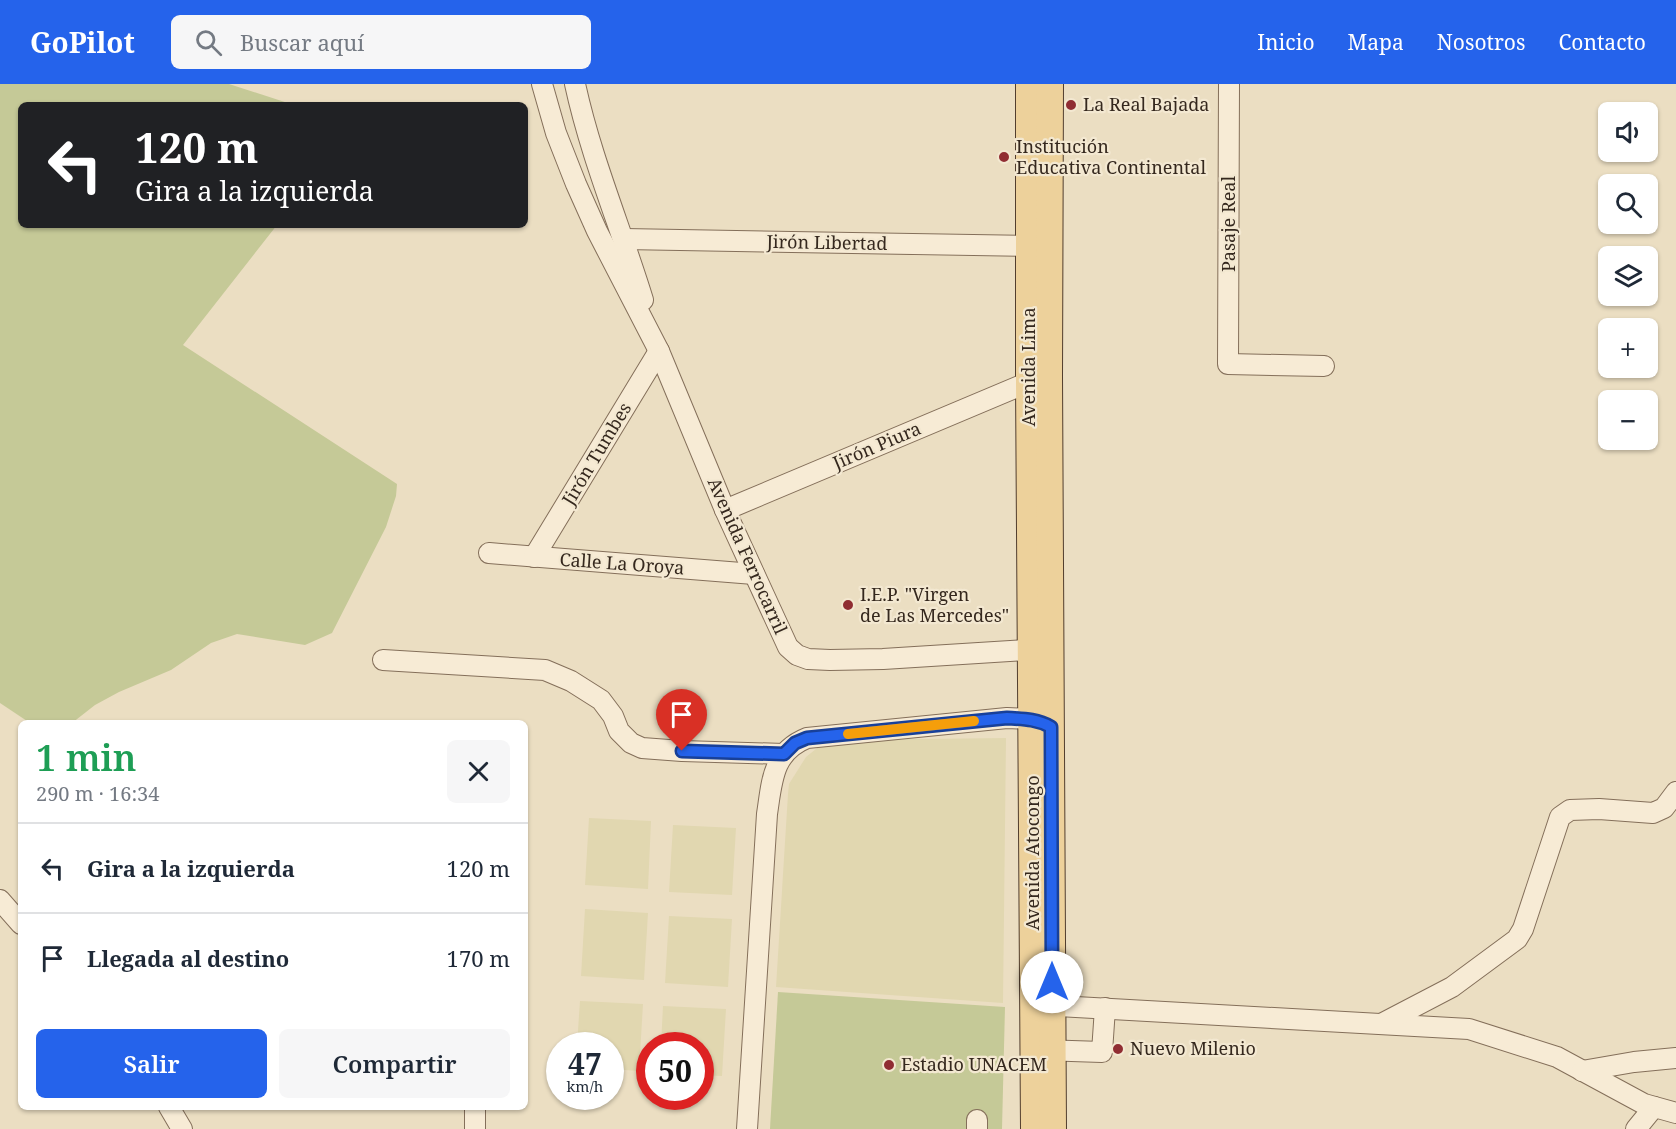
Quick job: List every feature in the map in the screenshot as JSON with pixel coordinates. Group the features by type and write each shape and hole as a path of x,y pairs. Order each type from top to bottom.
{"main road":[{"name":"Avenida Lima","path":"1029,84 1029,382 1042,649"},
{"name":"Avenida Lima","path":"1042,649 1050,84"},
{"name":"Avenida Atocongo","path":"1034,1129 1043,1050 1042,649"},
{"name":"Avenida Atocongo","path":"1043,1050 1053,1129"}],"street":[{"name":"Avenida Ferrocarril","path":"542,84 556,133 576,184 597,231 659,351 725,510 788,647 797,655 808,659 883,659 1042,649"},
{"name":"Avenida Ferrocarril","path":"575,84 586,131 659,351"},
{"name":"Pasaje Real","path":"1229,84 1228,364 1324,366"},
{"name":"Jirón Libertad","path":"624,240 1029,246"},
{"name":"Jirón Tumbes","path":"534,557 659,351"},
{"name":"Jirón Piura","path":"725,510 1029,382"},
{"name":"Calle La Oroya","path":"489,553 754,574"},
{"path":"383,660 545,670 571,681 601,700 613,716 619,731 631,743 642,748 784,754"},
{"path":"747,1129 767,814 775,767 784,754 795,743 807,738 1007,718 1042,723"},
{"path":"1380,1024 1452,987 1517,939 1523,929 1560,817 1565,813 1570,810 1599,809 1653,813 1664,808 1676,792"},
{"path":"0,900 18,921"},
{"path":"1043,1005 1469,1029 1557,1057 1644,1104 1676,1113"},
{"path":"1043,1050 1102,1052 1105,1008"},
{"path":"1582,1071 1676,1058"},
{"path":"1636,1129 1654,1107"},
{"path":"171,1110 182,1129"},
{"path":"475,1110 475,1129"}],"shaded area":[{"path":"1006,738 1003,1003 776,987 789,784 806,757 821,745 841,740"},
{"path":"589,818 651,821 648,889 585,885"},
{"path":"673,825 736,828 732,895 669,892"},
{"path":"585,909 648,913 644,980 581,976"},
{"path":"669,916 732,919 728,987 665,983"},
{"path":"580,1001 643,1004 641,1032 636,1032 636,1071 624,1070 624,1032 578,1032"},
{"path":"663,1006 726,1009 722,1076 714,1076 714,1032 662,1032"}],"green space":[{"path":"0,84 229,84 285,102 18,102 18,228 275,228 183,345 397,484 396,496 386,527 332,633 305,645 237,634 211,643 171,670 119,692 95,705 76,720 26,720 0,703"},
{"name":"Estadio UNACEM","path":"778,992 1005,1007 1002,1129 770,1129"}],"slow traffic":[{"path":"848,734 974,721"}],"place":[{"name":"La Real Bajada","path":"1071,105"},
{"name":"Institución Educativa Continental","path":"1004,157"},
{"name":"I.E.P. \"Virgen de Las Mercedes\"","path":"848,605"},
{"name":"Nuevo Milenio","path":"1118,1049"},
{"name":"Estadio UNACEM","path":"889,1065"}],"route":[{"path":"682,751 784,754 795,743 807,738 1007,718 1032,719 1051,727 1052,982"}]}
